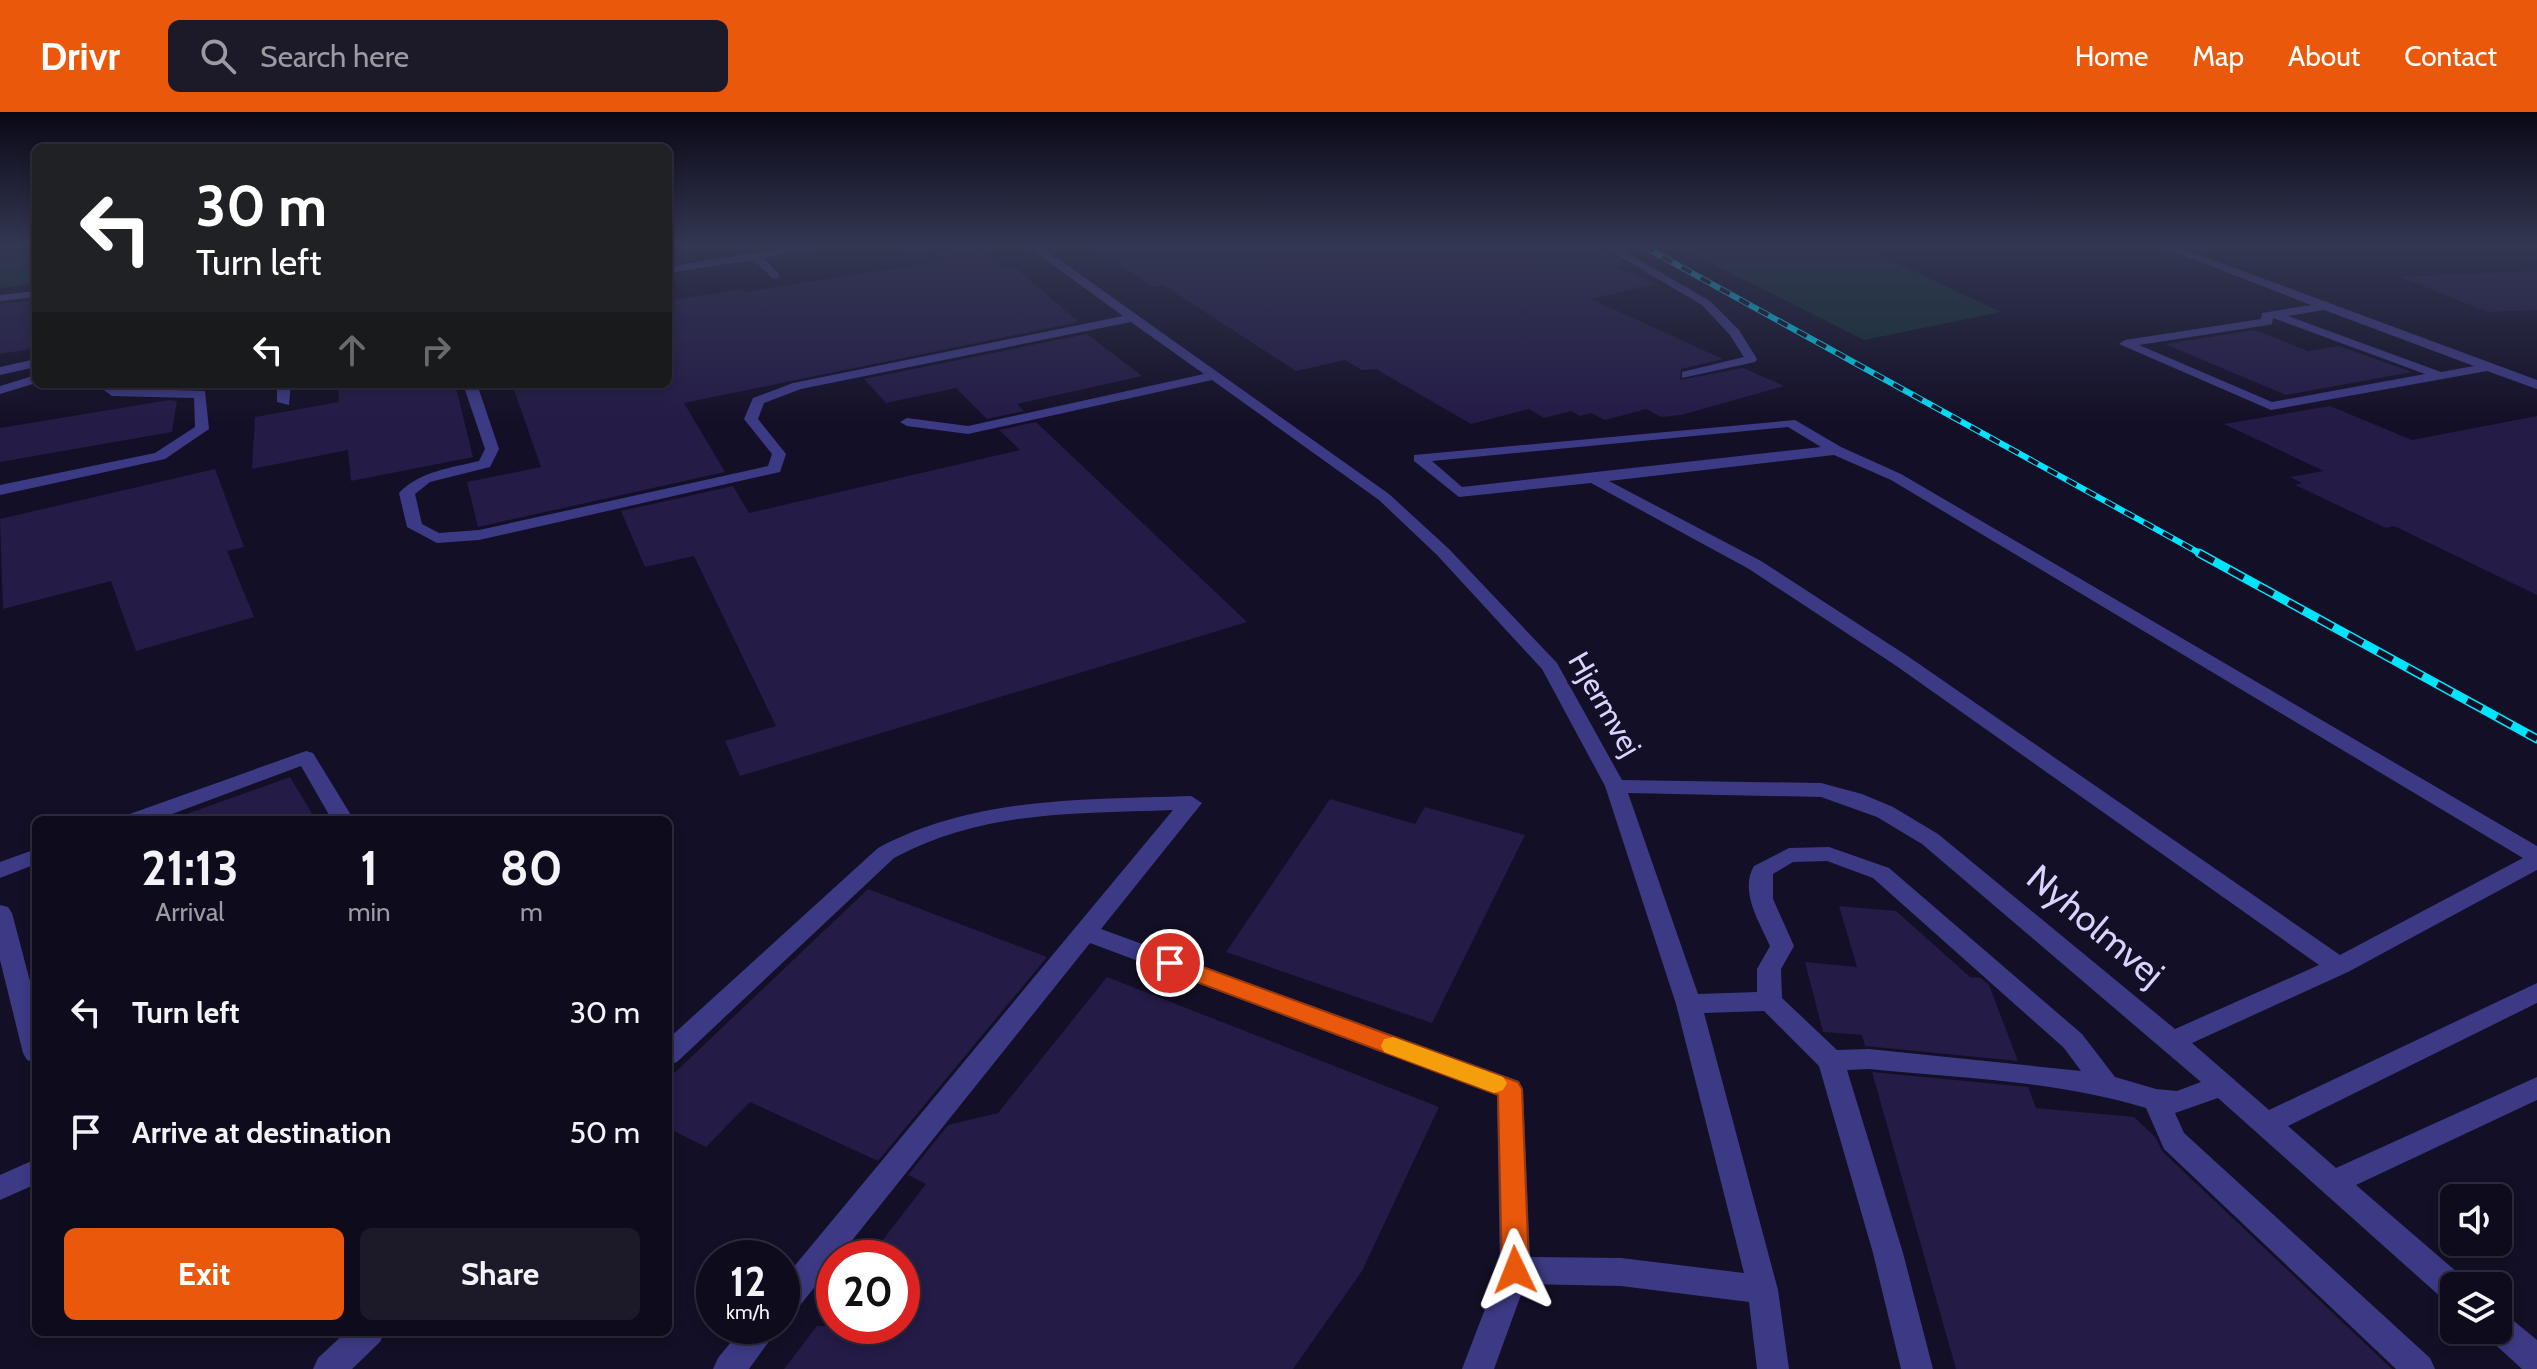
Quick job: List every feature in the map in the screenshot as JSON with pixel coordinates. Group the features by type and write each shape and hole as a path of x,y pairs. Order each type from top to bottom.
{"street":[{"name":"Hjermvej","path":"1113,305 1384,497 1443,552 1550,667 1615,786 1689,1004 1763,1290 1773,1369"},
{"path":"1687,375 1751,359 1735,333 1708,305"},
{"path":"2321,305 2537,385"},
{"path":"2325,306 2266,316 2268,321 2125,344 2271,406 2488,367"},
{"path":"2275,315 2439,375"},
{"path":"471,388 492,449 485,464 425,479 407,493 415,527 437,538 479,535 775,469 779,454 751,419 758,401 798,386 1132,318"},
{"path":"0,371 32,364"},
{"path":"907,422 968,430 1214,376"},
{"path":"0,390 32,380"},
{"path":"0,490 160,456 202,429 200,394 112,392 108,388"},
{"path":"284,388 284,402"},
{"path":"1836,450 1459,492 1419,458 1790,423 1836,450 1896,477 2537,858"},
{"path":"1593,478 1755,565 1875,643 2339,966"},
{"path":"146,816 306,757 341,816"},
{"name":"Nyholmvej","path":"1615,786 1821,790 1855,799 1885,812 1930,839 2172,1041 2440,1277"},
{"path":"672,1051 886,853 909,839 958,821 1005,812 1191,803 800,1282"},
{"path":"1917,1369 1888,1253 1831,1061 1770,1001 1769,969 1782,946 1761,899 1762,871 1789,855 1829,854 1881,873 2073,1041 2106,1085"},
{"path":"0,870 32,858"},
{"path":"2172,1041 2339,966 2537,858"},
{"path":"0,913 32,1037"},
{"path":"1085,932 1510,1089 1515,1270 1478,1369"},
{"path":"2267,1124 2537,992"},
{"path":"1689,1004 1770,1001"},
{"path":"1831,1061 1869,1059 2106,1085 2156,1100 2178,1102 2222,1085"},
{"path":"2333,1183 2537,1088"},
{"path":"2156,1100 2174,1141 2419,1369"},
{"path":"0,1188 32,1173"},
{"path":"1515,1270 1621,1272 1763,1290"},
{"path":"329,1369 365,1336"},
{"path":"2512,1339 2537,1361"},
{"path":"729,1369 749,1344"}],"green space":[{"path":"1794,305 1985,305 2001,312 1864,340"}],"building":[{"path":"0,305 32,305 32,349 0,354"},
{"path":"672,305 1059,305 1079,322 684,403 725,472 478,527 467,482 541,467 513,388 672,388"},
{"path":"1193,305 1603,305 1723,359 1681,369 1680,380 1743,368 1784,386 1681,415 1661,417 1646,409 1605,420 1591,413 1580,416 1571,411 1544,418 1529,409 1471,424 1376,369 1362,370 1345,360 1296,371"},
{"path":"2469,305 2537,305 2537,310 2487,312"},
{"path":"2255,330 2308,351 2339,346 2412,372 2286,395 2165,344"},
{"path":"1087,334 1142,376 1017,404 1024,411 987,419 956,388 886,403 864,379"},
{"path":"338,388 456,388 473,457 351,481 348,450 252,469 255,417 339,402"},
{"path":"177,401 172,432 0,462 0,428"},
{"path":"2330,406 2412,440 2537,416 2537,595 2394,526 2386,528 2295,485 2302,483 2290,477 2324,471 2224,424"},
{"path":"1036,422 1247,622 740,776 725,741 776,726 694,556 645,567 621,511 733,486 749,513 1020,450 999,430"},
{"path":"215,469 244,547 227,551 254,617 136,651 111,581 3,609 0,519"},
{"path":"290,777 314,816 181,816"},
{"path":"1330,799 1415,824 1425,807 1525,835 1432,1023 1226,952"},
{"path":"868,889 1047,957 878,1161 750,1102 706,1147 672,1130 672,1075"},
{"path":"1839,906 1896,911 1970,977 1981,978 1989,985 2018,1061 1865,1046 1862,1035 1823,1032 1805,962 1857,967"},
{"path":"1107,977 1439,1107 1362,1271 1293,1369 784,1369 816,1327 816,1344 920,1344 920,1240 883,1240 926,1184 908,1175 948,1125 998,1113"},
{"path":"1872,1072 2028,1087 2036,1108 2134,1117 2156,1138 2162,1151 2392,1369 1956,1369"}],"railway":[{"path":"1749,305 2203,555"},
{"path":"2199,553 2537,739"}],"slow traffic":[{"path":"1393,1046 1494,1083"}],"route":[{"path":"1170,963 1510,1089 1515,1270"}]}
